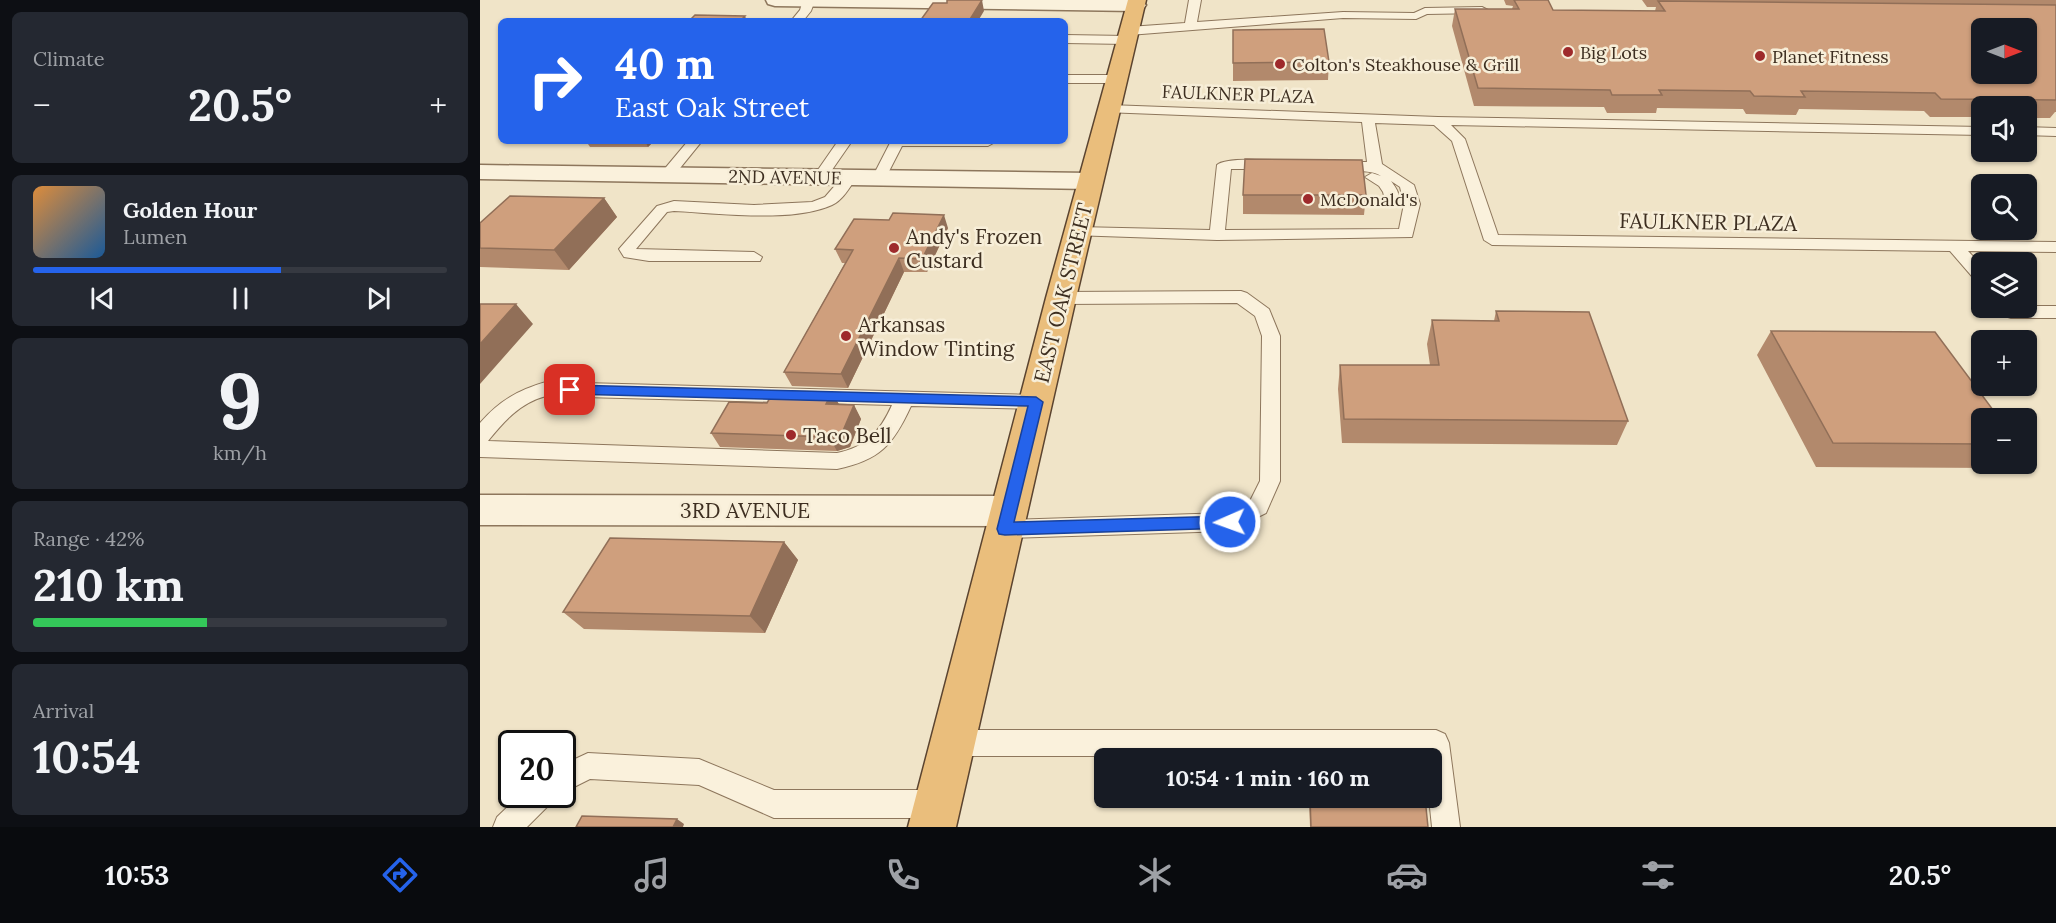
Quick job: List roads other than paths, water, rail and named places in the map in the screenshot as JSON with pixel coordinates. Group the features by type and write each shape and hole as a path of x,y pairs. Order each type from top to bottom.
{"highway":[{"name":"EAST OAK STREET","path":"935,815 1061,298 1137,2"}],"street":[{"path":"775,0 1137,2"},
{"name":"2ND AVENUE","path":"480,172 1090,182"},
{"name":"3RD AVENUE","path":"480,510 1007,520"}],"lane":[{"path":"799,18 805,11 808,0"},
{"path":"1190,27 1195,0"},
{"path":"1068,39 1128,36 1190,27 1343,15 1416,16 1425,11 1491,10"},
{"path":"1068,79 1117,79"},
{"name":"FAULKNER PLAZA","path":"1109,109 1438,121 1971,130"},
{"path":"1368,119 1375,166"},
{"name":"FAULKNER PLAZA","path":"1438,121 1458,139 1492,240 2056,247"},
{"path":"2037,131 2056,132"},
{"path":"667,175 693,144"},
{"path":"820,177 843,144"},
{"path":"879,178 896,144"},
{"path":"1078,232 1217,235 1245,235 1406,234 1412,204 1407,185 1375,166 1321,171 1371,177 1384,183 1391,192 1384,210 1370,225 1275,226 1245,235"},
{"path":"1217,235 1223,175 1281,170"},
{"path":"754,257 649,256 630,253 627,249 662,209 674,206 793,209 817,206 830,201 849,178"},
{"path":"1955,246 1971,264"},
{"path":"1007,520 1230,522 1258,507 1270,481 1271,336 1263,313 1241,297 1061,298"},
{"path":"2037,312 2056,312"},
{"path":"480,437 509,404 525,394 546,389 1036,402"},
{"path":"480,449 837,460 857,458 871,452 882,440 894,423 905,397"},
{"path":"952,743 1436,743 1446,827"},
{"path":"576,772 588,766 699,772 774,804 935,815"},
{"path":"507,827 526,808"}],"place":[{"name":"Big Lots","path":"1568,52"},
{"name":"Planet Fitness","path":"1760,56"},
{"name":"Colton's Steakhouse & Grill","path":"1280,64"},
{"name":"McDonald's","path":"1308,199"},
{"name":"Andy's Frozen Custard","path":"894,248"},
{"name":"Arkansas Window Tinting","path":"846,336"},
{"name":"Taco Bell","path":"791,435"}]}
